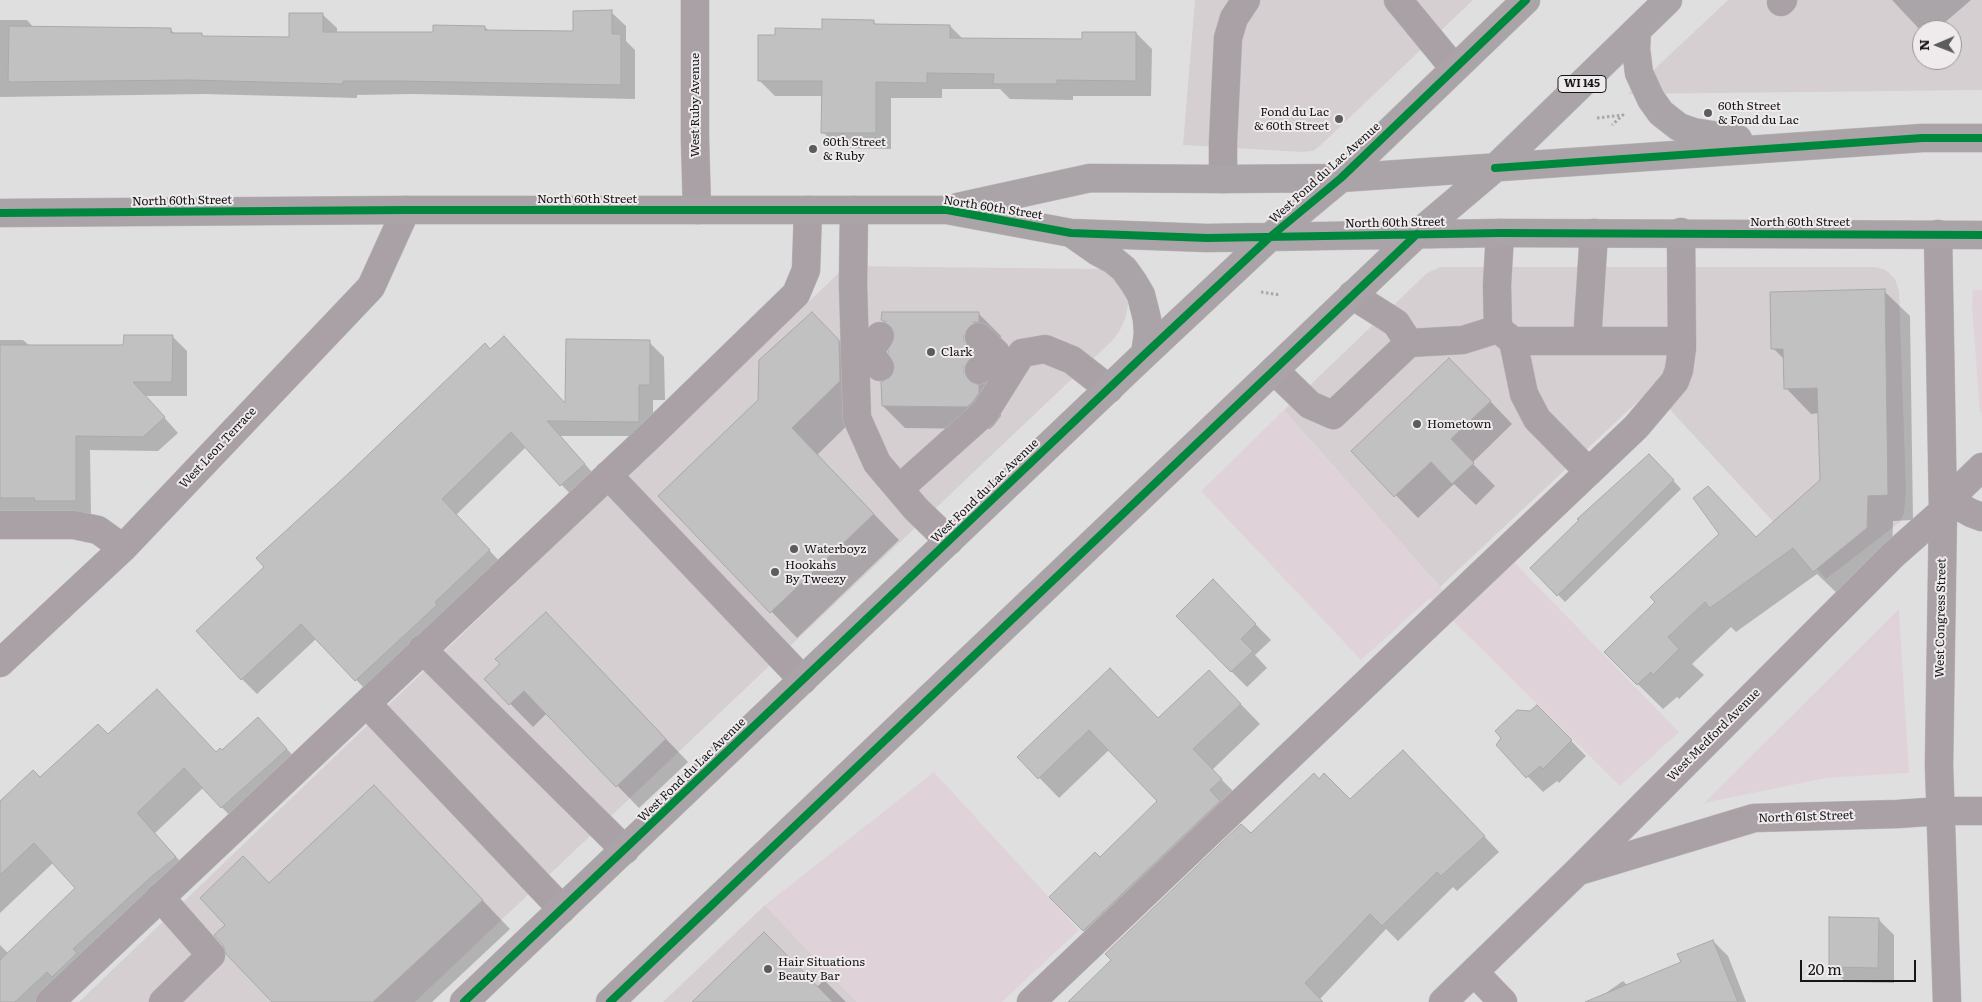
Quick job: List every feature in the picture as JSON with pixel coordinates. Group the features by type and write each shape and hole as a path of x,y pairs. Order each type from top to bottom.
{"main road":[{"name":"West Fond du Lac Avenue","path":"464,1002 1145,354 1270,237 1341,178 1526,0"},
{"name":"WI 145","path":"610,1002 1417,234 1495,168 1668,0"},
{"path":"1637,30 1636,49 1639,73 1654,105 1669,121 1693,132 1708,136 1804,147"},
{"name":"North 60th Street","path":"947,210 1090,178 1223,180 1341,178 1922,138 1982,138"},
{"name":"North 60th Street","path":"0,214 406,210 947,210 1071,233 1207,238 1681,232 1982,235"},
{"path":"1071,233 1113,260 1124,269 1134,283 1141,295 1147,319 1148,334 1145,354"}],"street":[{"name":"West Ruby Avenue","path":"696,0 695,140 697,210"},
{"path":"1223,180 1228,38 1234,18 1246,0"},
{"path":"1398,0 1454,68"},
{"name":"West Leon Terrace","path":"0,663 123,548 371,287 406,210"},
{"path":"55,1001 160,897 608,475 796,294 806,270 808,210"},
{"path":"854,210 871,352 857,418 877,463 916,509 948,541"},
{"path":"1031,1002 1636,427 1675,381 1679,370 1682,341 1681,232"},
{"path":"1500,233 1497,285 1506,335 1524,394 1537,418 1589,472"},
{"path":"1587,341 1594,233"},
{"name":"West Congress Street","path":"1938,234 1946,506 1939,765 1947,1002"},
{"path":"1352,296 1396,323 1408,343"},
{"path":"1274,370 1310,406 1333,415 1408,343 1506,335 1587,341 1682,341"},
{"path":"899,489 985,412 994,353 1045,349 1072,360 1109,389"},
{"name":"West Medford Avenue","path":"1443,1002 1578,871 1892,556 1946,506 1982,467"},
{"path":"608,475 803,680"},
{"path":"1946,506 1982,517"},
{"path":"0,525 74,525 98,530 123,548"},
{"path":"422,649 625,850"},
{"path":"366,704 562,909"},
{"name":"North 61st Street","path":"1578,871 1754,818 1982,811"},
{"path":"160,897 211,955 163,1002"},
{"path":"1474,972 1503,1002"}],"path":[{"path":"1597,118 1623,115 1609,127"},
{"path":"1260,292 1280,295"}],"shaded area":[{"path":"1195,0 1473,0 1322,144 1313,151 1302,152 1183,145"},
{"path":"1728,0 1982,0 1982,90 1628,94"},
{"path":"846,266 1100,269 1112,273 1128,291 1128,305 1125,319 1113,340 415,1002 79,1002"},
{"path":"1441,267 1876,267 1886,270 1895,279 1899,291 1906,491 1904,513 1900,522 1826,579 1651,389 1440,587 1284,410 1427,273"},
{"path":"1973,290 1982,290 1982,411 1980,414 1972,307"},
{"path":"1284,410 1440,587 1462,609 1513,561 1679,732 1620,786 1430,598 1361,660 1201,491"},
{"path":"1899,609 1909,773 1826,778 1704,803"},
{"path":"934,772 1079,930 1002,1002 857,1002 765,905"},
{"path":"765,905 857,1002 663,1002"}],"building":[{"path":"612,10 612,34 621,34 621,85 398,81 343,81 343,84 188,80 8,82 9,26 171,28 171,33 202,33 202,36 289,37 289,13 323,13 323,32 433,32 433,25 485,26 485,30 573,31 573,11"},
{"path":"822,19 874,20 874,24 950,25 950,38 1082,39 1082,32 1136,32 1136,81 1057,80 1057,84 993,84 994,74 927,73 927,83 876,82 876,133 821,133 822,81 758,81 758,35 775,35 775,28 822,29"},
{"path":"1885,289 1888,495 1868,496 1867,528 1813,572 1793,548 1710,608 1705,602 1668,637 1679,649 1653,675 1651,672 1637,685 1604,652 1655,602 1650,597 1719,534 1693,498 1708,486 1756,537 1820,480 1817,388 1784,389 1783,349 1771,349 1770,292"},
{"path":"812,312 839,340 840,381 792,428 874,514 770,613 658,496 758,400 759,360"},
{"path":"882,312 979,312 979,322 974,322 968,326 964,334 964,342 974,353 964,366 964,374 968,381 979,385 979,393 973,402 967,407 882,406 881,382 890,379 894,374 896,366 888,352 895,338 894,330 889,323 881,320"},
{"path":"124,335 173,335 172,382 133,382 165,417 143,437 76,436 76,501 34,501 35,498 0,498 0,345 123,345"},
{"path":"504,336 565,403 566,339 650,340 650,385 639,385 639,422 547,421 585,464 560,486 511,432 442,499 490,550 435,602 437,605 355,681 301,624 241,680 196,631 264,567 256,558 348,474 485,343 490,349"},
{"path":"1449,358 1491,401 1451,439 1474,463 1452,484 1431,462 1394,497 1351,451"},
{"path":"1649,454 1674,480 1557,596 1530,568 1579,520 1577,519"},
{"path":"1213,579 1256,624 1241,639 1253,651 1231,672 1176,616"},
{"path":"546,612 666,739 616,787 524,691 509,705 484,679 500,664 495,659"},
{"path":"1110,668 1158,718 1209,670 1241,704 1193,749 1222,779 1210,790 1220,801 1083,931 1049,897 1095,852 1100,857 1157,801 1089,730 1038,779 1017,757"},
{"path":"157,689 216,752 220,748 222,750 258,717 287,749 221,808 184,768 137,813 176,857 152,876 73,949 77,953 52,977 47,972 15,1002 0,1002 0,960 75,888 34,843 0,875 0,801 33,770 40,777 98,724 108,734"},
{"path":"1537,705 1572,740 1543,769 1540,766 1526,778 1496,745 1501,738 1495,731 1517,710 1530,711"},
{"path":"1403,750 1485,836 1441,876 1437,872 1382,926 1370,914 1305,983 1323,1002 1068,1002 1111,960 1105,954 1241,824 1251,833 1314,773 1319,779 1324,773 1350,799"},
{"path":"374,785 483,900 373,1002 272,1002 226,954 223,945 214,935 225,925 200,898 243,856 269,883"},
{"path":"1829,917 1879,918 1878,968 1829,967"},
{"path":"764,932 833,1002 692,1002"},
{"path":"1713,940 1738,1002 1585,1002 1681,962 1677,954"}],"tunnel":[{"path":"880,336 979,337"},
{"path":"880,367 979,370"}],"cycle path":[{"path":"464,1002 1145,354 1270,237 1341,178 1526,0"},
{"path":"1495,168 1922,138 1982,138"},
{"path":"0,213 406,210 947,210 1071,233 1207,238 1500,233 1982,235"},
{"path":"610,1002 1417,234"}],"place":[{"name":"60th Street & Fond du Lac","path":"1708,113"},
{"name":"Fond du Lac & 60th Street","path":"1339,119"},
{"name":"60th Street & Ruby","path":"813,149"},
{"name":"Clark","path":"931,352"},
{"name":"Hometown","path":"1417,424"},
{"name":"Waterboyz","path":"794,549"},
{"name":"Hookahs By Tweezy","path":"775,572"},
{"name":"Hair Situations Beauty Bar","path":"768,969"}]}
